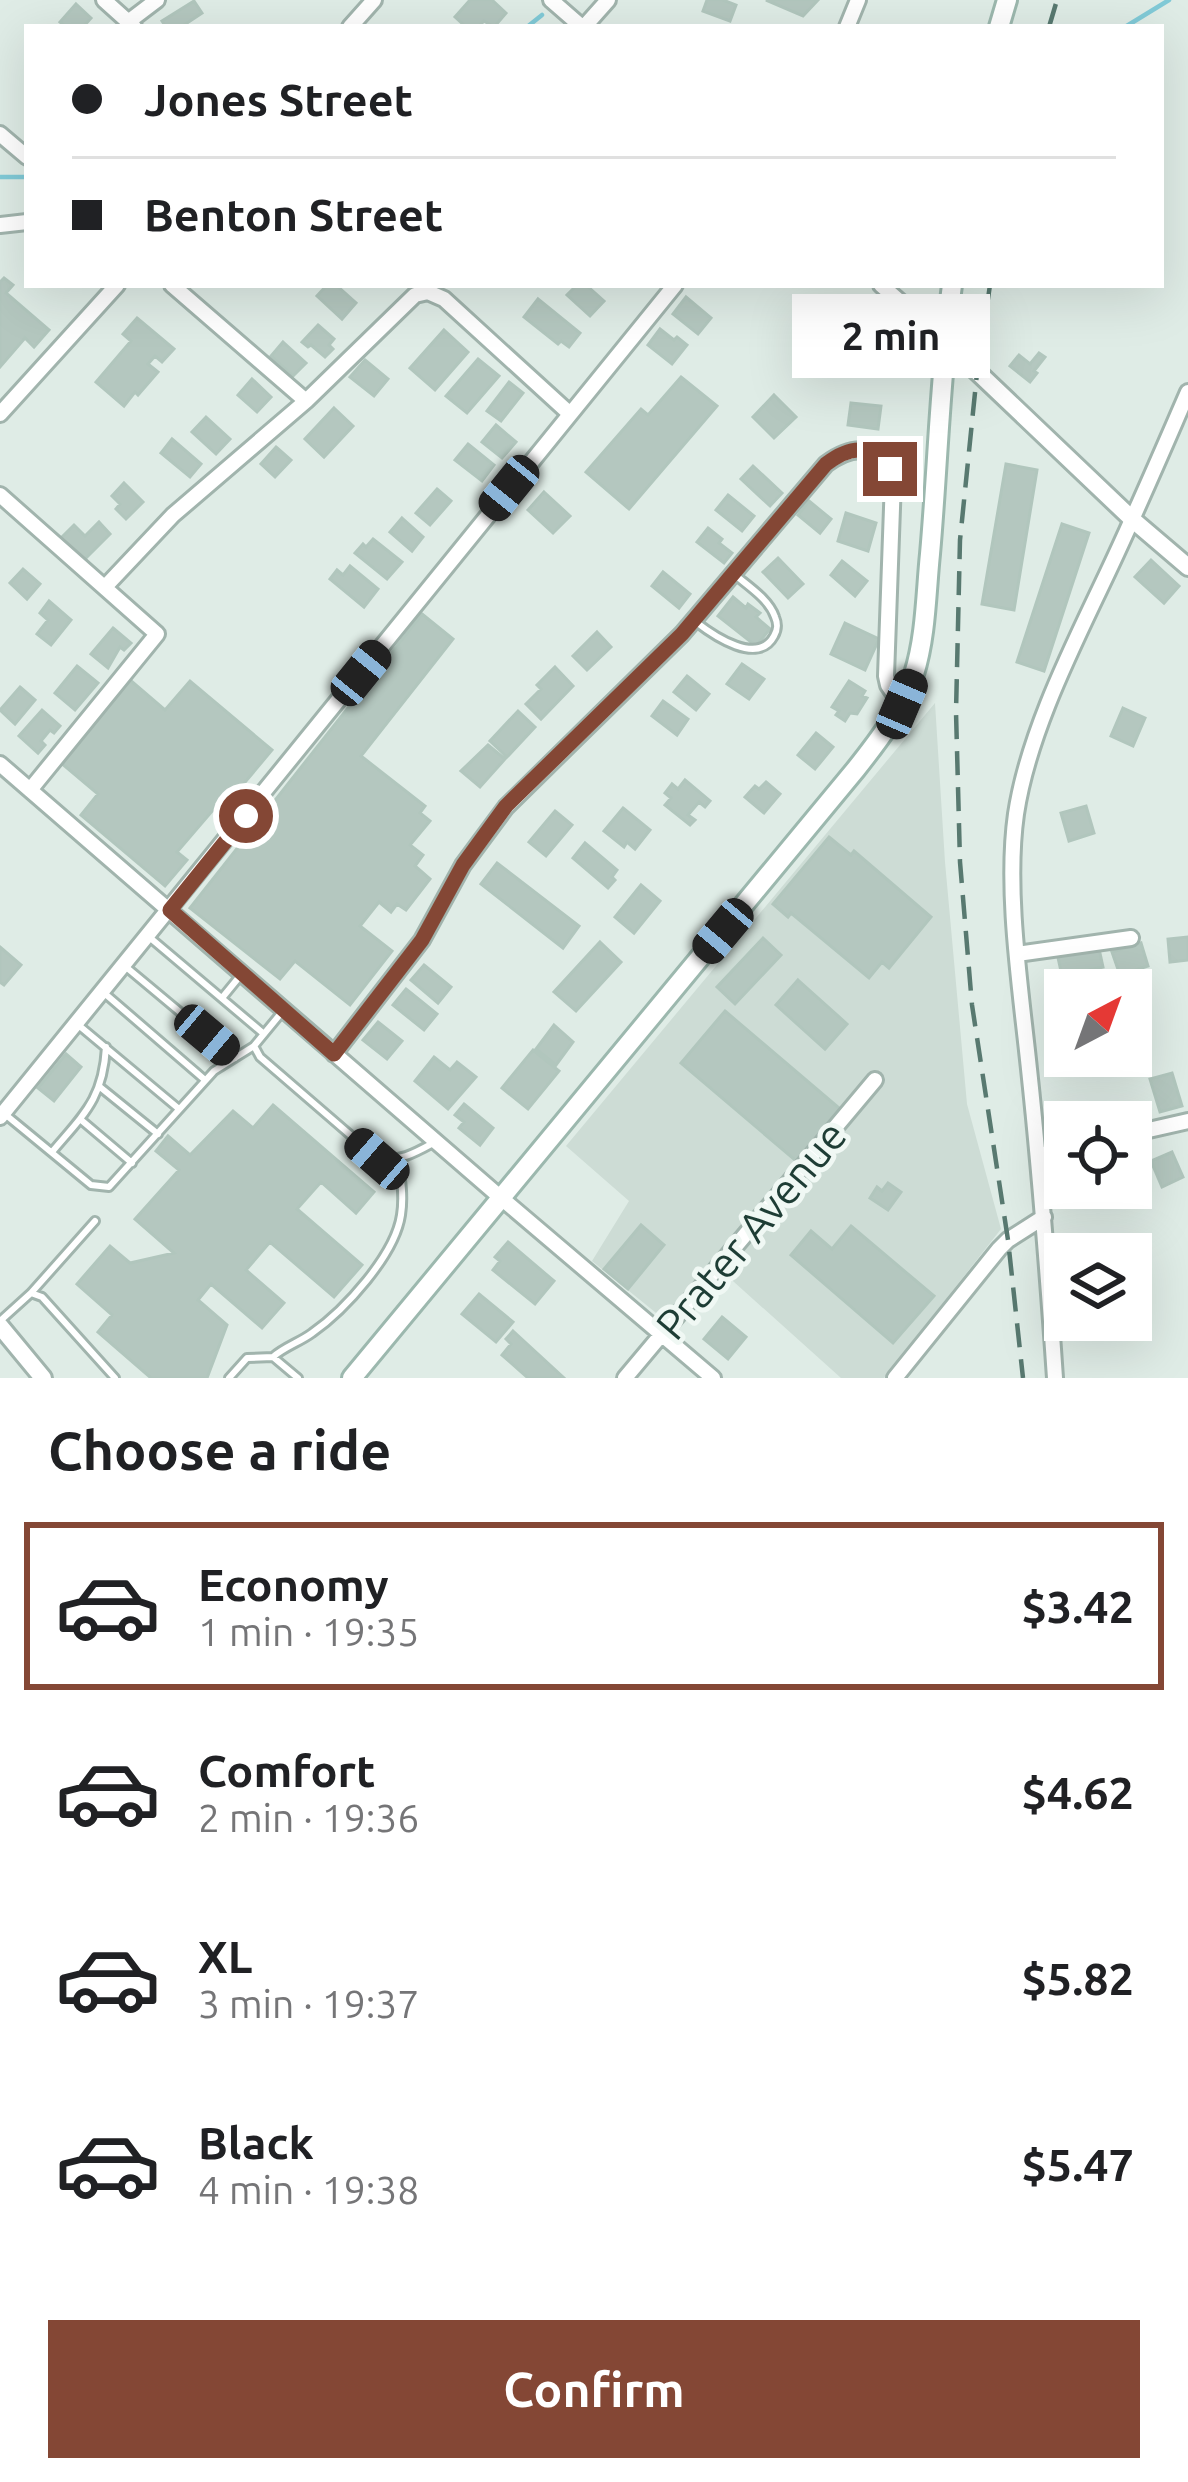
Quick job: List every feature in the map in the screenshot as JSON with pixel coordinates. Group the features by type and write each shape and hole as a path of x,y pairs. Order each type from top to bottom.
{"main road":[{"path":"352,1378 856,769 902,704 914,673 925,612 952,288"}],"street":[{"path":"104,0 131,24 157,0"},
{"path":"353,24 374,0"},
{"path":"551,0 579,24"},
{"path":"586,24 608,0"},
{"path":"0,134 24,154"},
{"path":"0,414 114,288"},
{"path":"175,288 306,401"},
{"path":"2,1115 673,288"},
{"path":"884,288 1188,567"},
{"path":"105,587 173,515 306,401 415,295 428,292 444,299 569,413"},
{"path":"1055,1378 1012,848 1021,793 1045,714 1188,392"},
{"path":"334,1054 422,940 463,865 506,806 646,672 833,458 849,450 866,450 884,461 893,479 886,676 902,704"},
{"path":"0,495 157,634 30,790"},
{"path":"0,764 713,1378"},
{"path":"1017,954 1131,938"},
{"name":"Prater Avenue","path":"625,1378 875,1080"},
{"path":"1152,1129 1188,1121"},
{"path":"1039,1156 1044,1155"},
{"path":"895,1378 999,1249 1044,1216"},
{"path":"0,1324 43,1378"}],"lane":[{"path":"694,620 751,650 773,638 778,625 774,613 734,574"},
{"path":"148,936 264,1034"},
{"path":"124,965 235,1058"},
{"path":"222,998 242,973"},
{"path":"103,992 205,1080"},
{"path":"2,1115 91,1186 109,1187 205,1080 254,1046 284,1010"},
{"path":"76,1023 179,1109"},
{"path":"254,1046 260,1057 377,1159 398,1159 435,1142"},
{"path":"52,1153 93,1103 104,1074 106,1047"},
{"path":"100,1087 158,1134"},
{"path":"80,1119 133,1164"},
{"path":"229,1378 247,1358 273,1357 308,1336 332,1318 371,1272 400,1220 403,1190 398,1159"},
{"path":"0,1324 95,1221"},
{"path":"31,1293 42,1297 115,1378"},
{"path":"273,1357 298,1378"}],"shaded area":[{"path":"935,703 967,1104 1001,1229 884,1378 841,1378 714,1264 666,1321 592,1261 629,1201 566,1146"}],"building":[{"path":"470,0 492,0 506,13 497,24 463,24 455,17"},
{"path":"707,0 736,5 730,21 703,11"},
{"path":"766,0 818,0 803,16"},
{"path":"194,1 202,13 186,24 162,21"},
{"path":"76,4 91,18 86,24 60,22"},
{"path":"4,278 13,285 6,293 49,330 34,347 25,338 0,367 0,282"},
{"path":"324,288 339,288 356,303 342,319 317,296"},
{"path":"574,288 589,288 604,301 590,316 567,295"},
{"path":"686,297 711,318 698,334 673,314"},
{"path":"538,299 580,333 569,347 561,341 558,344 524,317"},
{"path":"137,318 174,349 162,362 155,356 148,364 158,372 124,406 96,382 131,341 123,334"},
{"path":"318,325 334,339 325,357 302,342"},
{"path":"660,329 687,345 672,364 648,345"},
{"path":"444,330 468,352 435,390 410,368"},
{"path":"283,342 306,363 293,376 271,356"},
{"path":"1039,353 1045,357 1030,382 1010,366 1019,355 1030,364"},
{"path":"478,359 499,376 467,413 446,396"},
{"path":"365,360 388,379 374,396 350,377"},
{"path":"681,377 717,406 629,509 586,472 641,409 648,415"},
{"path":"252,379 271,397 257,412 238,395"},
{"path":"509,382 523,393 501,421 487,411"},
{"path":"774,395 796,417 774,438 753,417"},
{"path":"851,403 881,406 878,429 848,425"},
{"path":"334,408 353,426 324,457 305,439"},
{"path":"206,417 230,439 216,454 192,432"},
{"path":"496,425 516,442 502,458 482,442"},
{"path":"172,439 201,464 190,477 161,453"},
{"path":"468,444 494,465 482,481 455,460"},
{"path":"276,447 291,460 275,477 261,464"},
{"path":"1006,464 1037,470 1014,610 982,604"},
{"path":"753,466 782,493 770,506 741,479"},
{"path":"124,483 143,502 126,519 112,496"},
{"path":"437,489 451,501 430,525 416,513"},
{"path":"544,492 570,516 553,533 528,510"},
{"path":"728,495 754,516 742,531 716,510"},
{"path":"809,501 831,519 820,533 798,515"},
{"path":"846,513 876,523 868,551 838,541"},
{"path":"402,518 423,537 412,551 390,532"},
{"path":"99,522 110,534 84,560 61,538 74,525 85,536"},
{"path":"1062,524 1089,533 1044,671 1017,662"},
{"path":"708,528 732,553 724,563 697,542"},
{"path":"373,539 402,562 387,579 355,553"},
{"path":"778,558 803,584 788,598 763,572"},
{"path":"1151,560 1179,586 1164,603 1135,577"},
{"path":"842,561 867,581 855,596 831,575"},
{"path":"350,566 378,589 364,607 330,579 337,570 343,575"},
{"path":"23,569 40,584 27,599 10,583"},
{"path":"663,572 690,594 679,608 652,586"},
{"path":"733,597 760,613 756,617 770,629 756,646 718,616"},
{"path":"49,601 71,620 51,645 37,634 48,620 40,613"},
{"path":"422,614 453,639 361,756 425,806 420,813 430,821 410,845 423,855 415,866 430,879 406,910 397,904 391,912 379,902 360,926 392,951 350,1005 295,961 280,979 190,908"},
{"path":"845,623 879,639 865,670 831,654"},
{"path":"113,628 131,643 124,650 120,647 108,668 91,654"},
{"path":"597,632 611,647 587,670 573,656"},
{"path":"742,664 764,679 749,699 727,684"},
{"path":"77,666 98,683 75,710 55,693"},
{"path":"555,667 573,686 541,719 526,704"},
{"path":"687,676 709,694 696,710 674,692"},
{"path":"130,680 165,710 190,681 272,750 177,852 187,860 165,886 81,815 98,794 60,762"},
{"path":"849,681 865,691 862,696 867,698 857,714 850,713 845,721 832,707"},
{"path":"20,687 35,700 15,724 0,710"},
{"path":"663,701 688,719 677,735 652,716"},
{"path":"1123,708 1145,718 1133,746 1111,736"},
{"path":"42,710 60,726 41,741 45,745 38,753 19,736"},
{"path":"518,711 535,727 507,757 490,741"},
{"path":"816,733 833,747 815,769 798,755"},
{"path":"488,745 505,759 480,787 461,771"},
{"path":"685,780 710,801 705,807 699,802 688,815 695,820 690,825 665,805 671,798 665,793 672,784 678,789"},
{"path":"766,782 780,794 764,813 745,797"},
{"path":"1086,806 1094,833 1069,841 1061,813"},
{"path":"623,808 650,830 635,849 627,842 624,847 604,831"},
{"path":"555,811 572,825 546,856 529,842"},
{"path":"829,837 851,855 854,851 931,917 889,968 882,962 869,978 791,913 788,917 773,904"},
{"path":"585,843 617,870 608,888 573,858"},
{"path":"497,863 579,926 563,948 481,884"},
{"path":"641,885 660,901 634,933 615,917"},
{"path":"1188,937 1188,960 1170,962 1168,939"},
{"path":"763,938 781,955 735,1004 717,987"},
{"path":"600,942 621,962 576,1011 554,992"},
{"path":"1141,943 1148,966 1118,969 1112,952"},
{"path":"1098,944 1103,967 1060,969 1057,953"},
{"path":"0,947 21,965 4,985 0,982"},
{"path":"424,965 451,987 438,1003 411,980"},
{"path":"798,980 847,1024 825,1049 776,1005"},
{"path":"406,989 437,1014 424,1030 393,1005"},
{"path":"725,1011 846,1114 802,1166 681,1063"},
{"path":"378,1022 402,1041 387,1059 363,1040"},
{"path":"554,1025 573,1042 556,1065 536,1049"},
{"path":"533,1050 559,1071 528,1109 502,1088"},
{"path":"66,1054 81,1067 54,1101 38,1088"},
{"path":"434,1057 450,1070 457,1062 476,1077 448,1109 415,1081"},
{"path":"1172,1073 1182,1106 1160,1112 1150,1079"},
{"path":"464,1104 493,1128 480,1145 459,1128 464,1122 455,1115"},
{"path":"273,1105 374,1192 356,1213 321,1182 297,1209 362,1265 334,1297 270,1242 246,1270 284,1303 262,1328 211,1284 198,1300 227,1325 207,1378 151,1378 98,1332 112,1315 77,1284 110,1246 130,1263 174,1253 135,1219 179,1170 156,1151 168,1136 190,1155 233,1111 253,1128"},
{"path":"1172,1152 1183,1177 1162,1187 1152,1161"},
{"path":"888,1183 901,1192 888,1210 870,1198 877,1187 882,1191"},
{"path":"641,1225 664,1245 628,1289 604,1269"},
{"path":"851,1226 934,1296 893,1343 791,1255 811,1231 832,1249"},
{"path":"508,1242 554,1281 535,1304 493,1270 500,1261 495,1257"},
{"path":"479,1294 513,1322 496,1342 462,1314"},
{"path":"722,1317 746,1337 728,1359 704,1339"},
{"path":"513,1331 564,1378 528,1378 502,1355"}],"waterway":[{"path":"1130,24 1169,0"},
{"path":"531,24 542,15"},
{"path":"0,177 24,177"}],"railway":[{"path":"1050,24 1057,0"},
{"path":"990,288 960,540 956,712 960,862 972,1005 1008,1240 1023,1378"}],"route":[{"path":"246,816 170,910 334,1054 422,940 463,865 506,806 682,634 826,464 841,452 866,450 890,469"}]}
